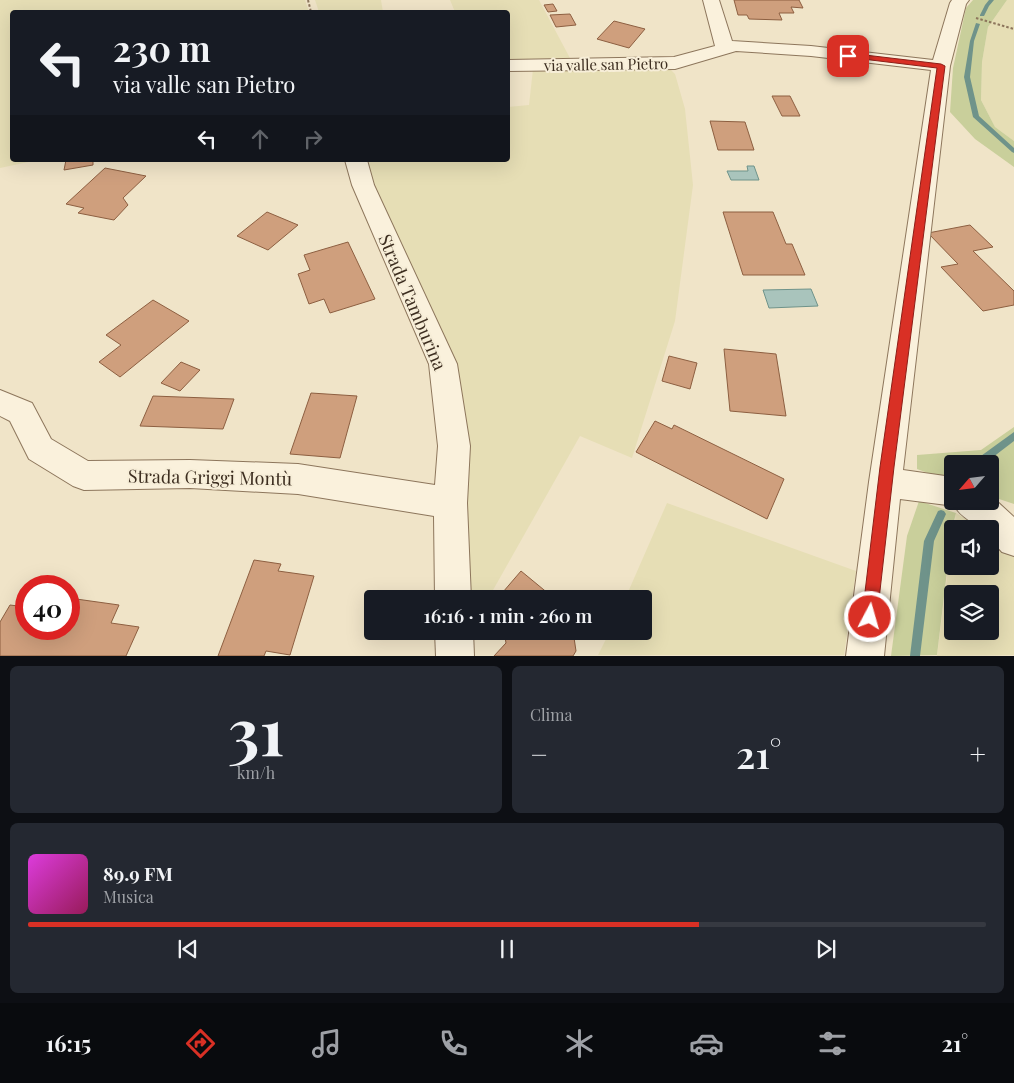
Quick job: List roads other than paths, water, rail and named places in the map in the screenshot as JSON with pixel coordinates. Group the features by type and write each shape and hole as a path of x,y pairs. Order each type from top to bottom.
{"street":[{"path":"711,0 725,49"},
{"path":"865,656 885,482 941,66 958,7"},
{"name":"via valle san Pietro","path":"510,66 675,63 735,46 811,51 941,66"},
{"name":"Strada Tamburina","path":"357,162 363,185 443,364 454,446 450,503 453,590"},
{"name":"Strada Griggi Montù","path":"0,402 21,412 40,448 84,476 190,474 298,479 450,503"},
{"path":"885,482 944,491"},
{"path":"984,510 1014,540"},
{"path":"454,640 455,656"}],"water":[{"path":"747,166 754,166 759,180 731,180 727,171 748,171"},
{"path":"811,289 818,306 769,308 763,290"}],"waterway":[{"path":"982,15 992,0"},
{"path":"978,24 972,41 967,77 976,117 1014,151"},
{"path":"989,455 1014,436"},
{"path":"915,656 929,541 941,514"}]}
